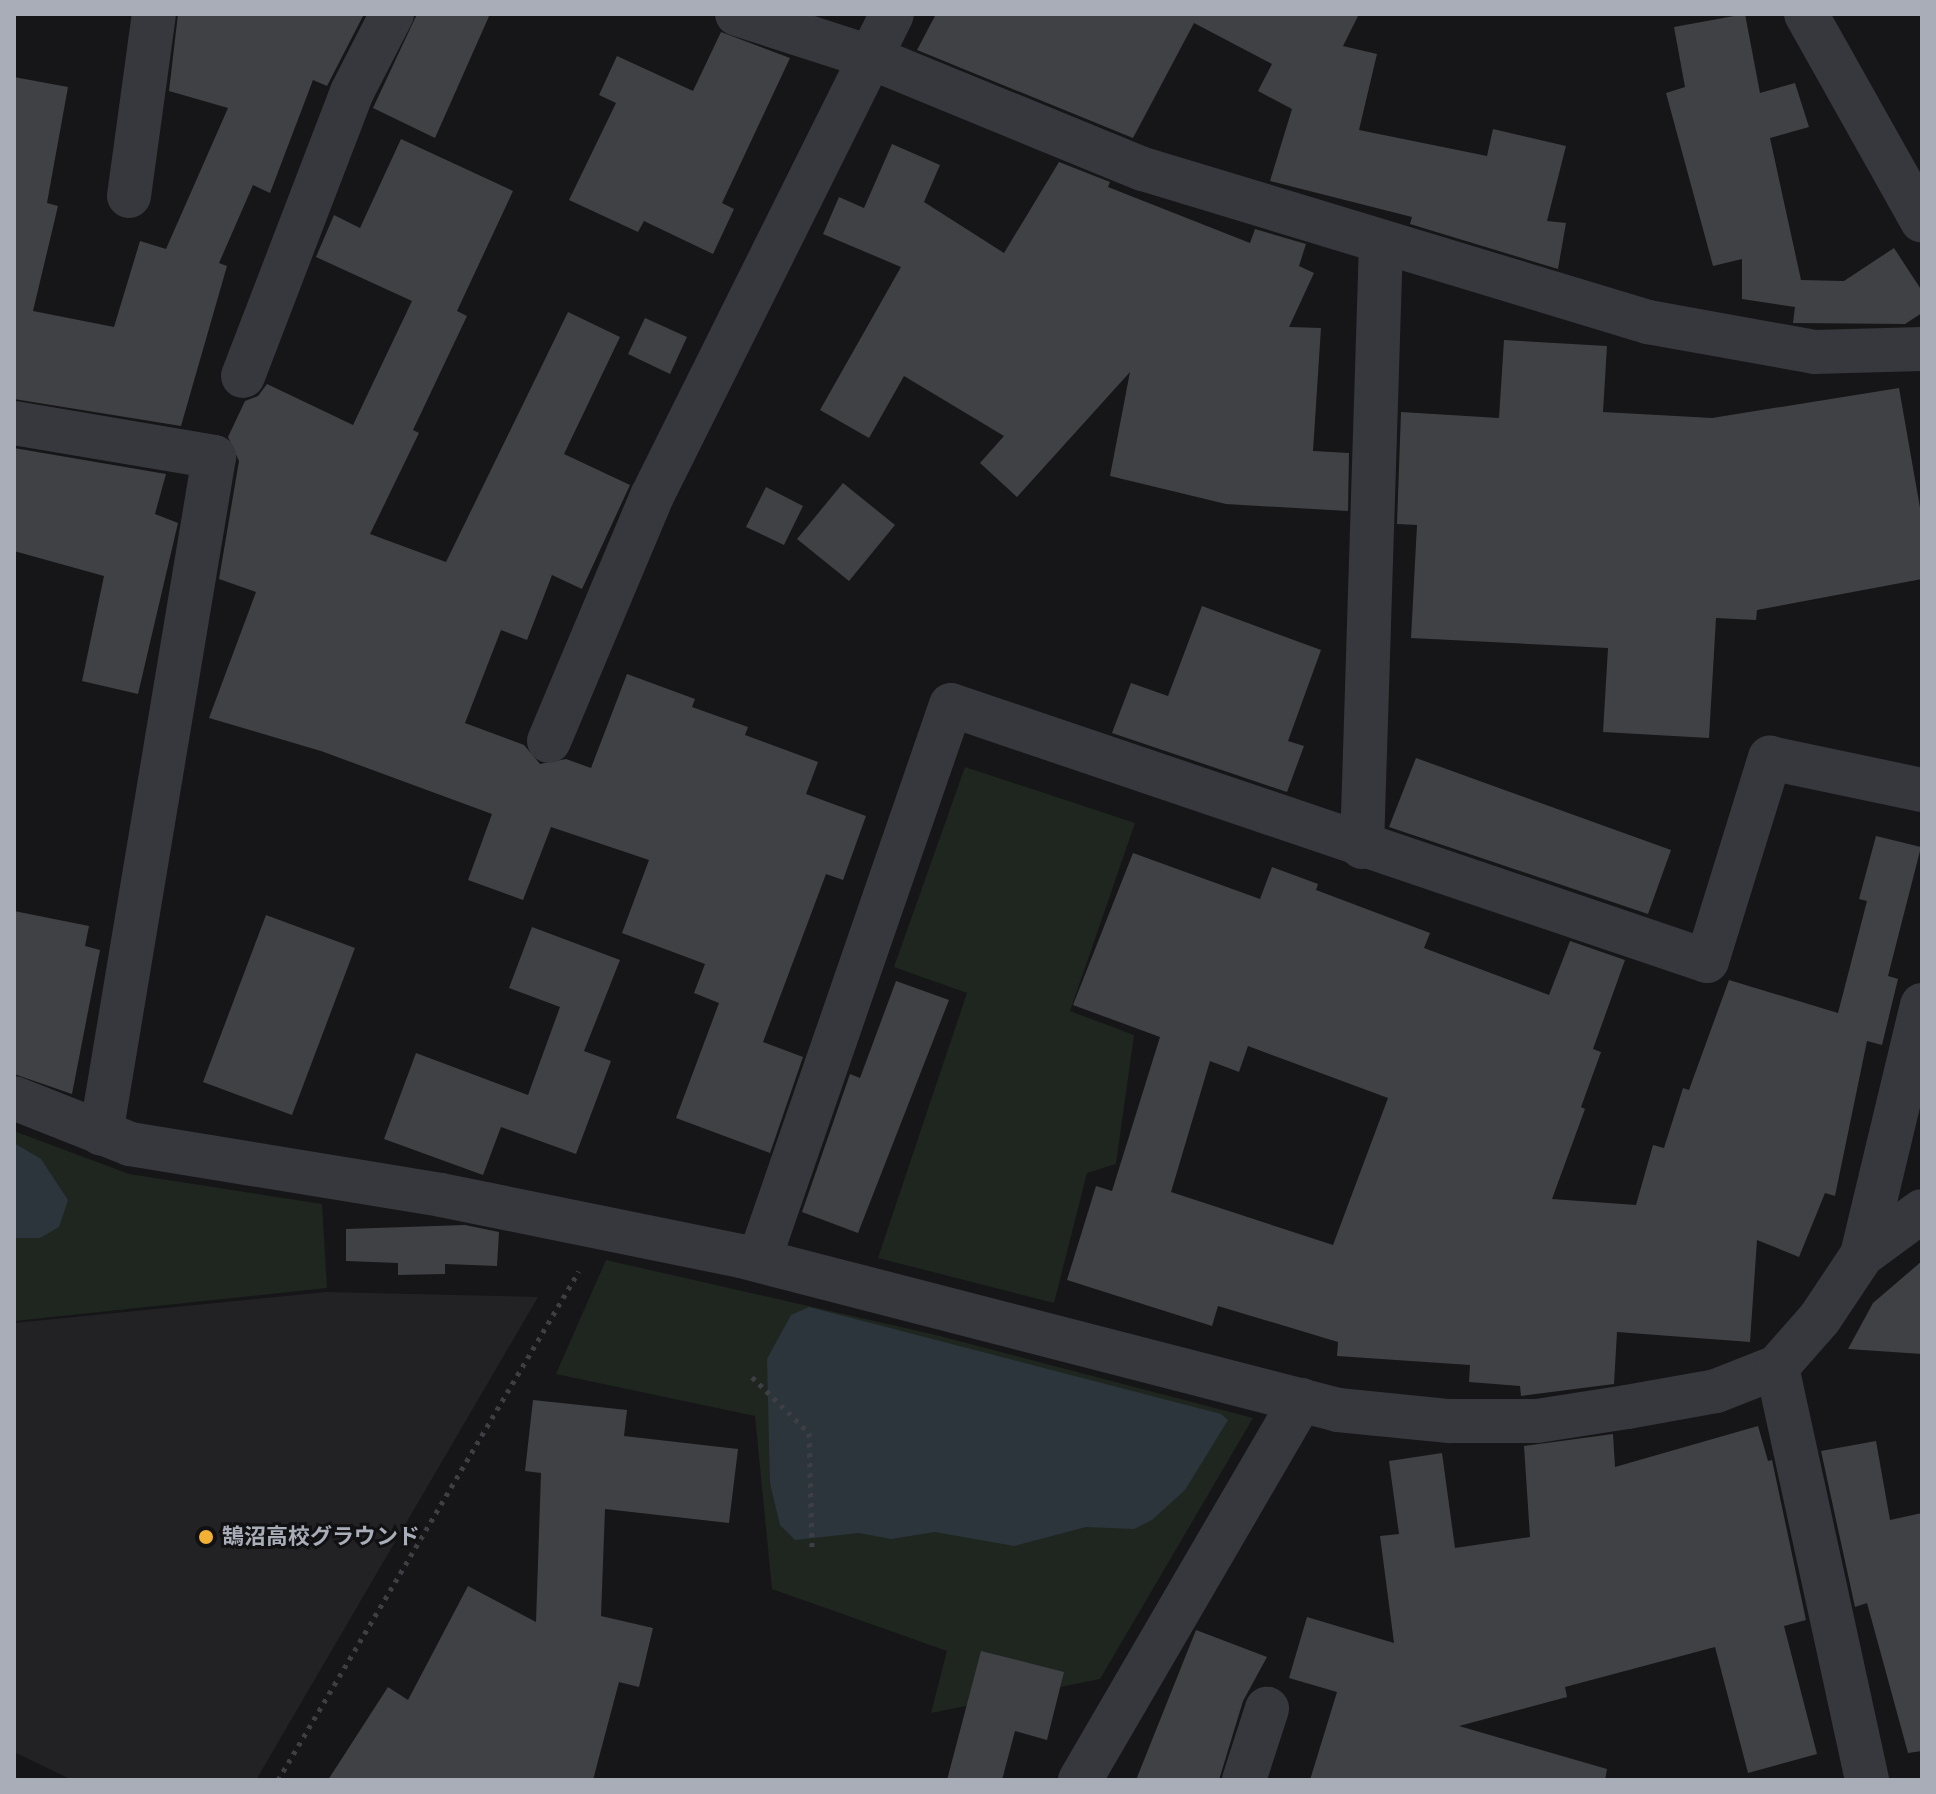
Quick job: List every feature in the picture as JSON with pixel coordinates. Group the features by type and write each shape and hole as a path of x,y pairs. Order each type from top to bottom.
{"street":[{"path":"129,196 154,14"},
{"path":"243,376 352,92 392,14"},
{"path":"737,14 867,56 1143,169 1381,243 1727,340 1814,352 1922,349"},
{"path":"549,741 652,496 867,56 892,14"},
{"path":"1806,14 1922,221"},
{"path":"1362,847 1381,243"},
{"path":"14,423 214,457 101,1134"},
{"path":"759,1260 951,705 1362,847 1707,961 1770,758 1922,790"},
{"path":"1862,1255 1922,1005"},
{"path":"14,1098 101,1134 221,1162 441,1195 759,1260 1338,1410 1449,1421 1537,1421 1716,1391 1777,1367 1820,1318 1862,1255 1922,1211"},
{"path":"1777,1367 1867,1780"},
{"path":"1080,1780 1301,1400"},
{"path":"1244,1780 1267,1709"}],"path":[{"path":"278,1780 604,1229"},
{"path":"752,1377 809,1433 812,1547"}],"shaded area":[{"path":"965,767 1135,823 1070,1011 1134,1035 1116,1164 1087,1173 1054,1303 878,1258 967,993 894,967"},
{"path":"14,1131 129,1174 322,1204 327,1288 14,1321"},
{"path":"14,1143 41,1159 68,1200 59,1227 40,1238 14,1238"},
{"path":"606,1260 936,1335 1253,1418 1100,1679 931,1713 947,1651 772,1589 755,1416 556,1374"},
{"name":"鵠沼高校グラウンド","path":"326,1292 538,1297 256,1780 72,1780 14,1752 14,1323"},
{"path":"809,1307 1221,1414 1228,1420 1185,1490 1152,1520 1134,1529 1086,1527 1014,1546 935,1532 891,1539 859,1533 795,1540 780,1525 770,1483 767,1359 791,1315"}],"building":[{"path":"178,14 364,14 327,86 313,80 270,193 253,185 219,263 227,266 181,426 14,399 14,77 68,87 47,203 58,206 33,311 114,327 140,241 166,249 228,108 169,91"},
{"path":"417,14 490,14 435,138 373,108"},
{"path":"936,14 1359,14 1343,46 1377,54 1359,130 1487,156 1493,129 1566,146 1547,221 1566,223 1558,269 1410,224 1412,217 1270,181 1292,109 1258,91 1272,64 1194,23 1133,138 917,50"},
{"path":"1745,14 1760,93 1795,83 1809,127 1770,138 1801,280 1844,281 1894,248 1922,291 1922,313 1905,324 1793,323 1795,307 1742,299 1742,259 1713,266 1666,93 1685,87 1674,27"},
{"path":"721,32 790,58 722,203 734,209 713,254 644,221 638,232 569,200 616,103 599,95 617,56 693,91"},
{"path":"401,139 513,191 457,311 467,316 413,430 419,433 370,534 446,562 568,312 620,337 564,454 630,485 582,589 552,575 527,640 501,630 465,723 524,745 540,764 566,759 591,768 627,674 695,699 692,707 748,727 745,735 818,762 806,794 866,816 843,880 826,874 763,1042 803,1057 770,1153 676,1118 719,1003 694,993 705,964 622,933 649,860 551,827 523,900 468,880 492,814 321,751 209,718 256,592 219,579 239,461 228,437 245,401 258,396 267,384 353,425 412,301 316,257 334,215 360,228"},
{"path":"892,144 940,165 924,202 1004,253 1059,162 1110,182 1108,187 1250,243 1255,229 1306,244 1299,266 1314,273 1289,327 1321,328 1313,451 1349,453 1348,511 1226,504 1110,476 1130,372 1017,497 980,463 1004,436 904,376 869,438 820,410 901,267 823,234 839,197 864,208"},
{"path":"645,318 687,337 670,374 628,354"},
{"path":"1504,340 1607,346 1603,412 1712,418 1899,388 1922,519 1922,579 1757,610 1756,620 1716,618 1709,738 1603,732 1608,648 1411,638 1417,525 1397,524 1401,412 1499,418"},
{"path":"14,448 166,474 155,514 178,523 138,694 82,681 104,576 14,551"},
{"path":"843,483 895,525 849,581 797,539"},
{"path":"766,487 803,506 784,545 746,527"},
{"path":"1202,606 1321,650 1288,741 1304,746 1287,792 1112,733 1131,683 1168,696"},
{"path":"1416,758 1671,850 1648,914 1389,827"},
{"path":"1876,836 1921,847 1888,976 1898,979 1882,1045 1867,1041 1835,1196 1825,1193 1799,1257 1757,1240 1750,1342 1617,1332 1614,1384 1521,1396 1520,1386 1469,1382 1470,1365 1337,1356 1338,1342 1218,1306 1212,1326 1067,1280 1096,1186 1112,1191 1160,1037 1073,1005 1133,853 1260,899 1272,867 1318,884 1316,890 1430,933 1424,948 1549,995 1570,941 1625,960 1593,1049 1601,1052 1581,1107 1585,1109 1552,1199 1636,1205 1653,1145 1664,1148 1683,1088 1689,1090 1729,980 1838,1013 1867,901 1859,899","holes":["1248,1046 1388,1098 1333,1245 1171,1192 1210,1061 1239,1072"]},
{"path":"14,911 89,926 85,946 100,950 72,1094 14,1074"},
{"path":"266,915 355,948 292,1115 203,1082"},
{"path":"532,927 620,960 584,1051 611,1061 576,1154 501,1127 483,1175 384,1139 416,1053 528,1095 560,1007 509,988"},
{"path":"896,981 949,1000 858,1233 802,1212 850,1074 860,1078"},
{"path":"465,1225 499,1232 497,1266 445,1264 445,1274 398,1275 398,1263 346,1261 346,1229"},
{"path":"1922,1261 1922,1354 1848,1349 1873,1303"},
{"path":"533,1400 627,1410 624,1436 738,1449 729,1523 605,1509 601,1616 653,1628 639,1687 619,1682 593,1780 328,1780 388,1687 408,1700 468,1586 536,1622 541,1473 525,1471"},
{"path":"1758,1426 1768,1461 1772,1460 1806,1620 1784,1626 1817,1754 1748,1773 1715,1647 1565,1687 1567,1697 1459,1726 1607,1769 1605,1780 1310,1780 1337,1692 1289,1678 1307,1617 1394,1643 1380,1536 1399,1534 1389,1461 1442,1453 1455,1548 1530,1537 1524,1446 1613,1434 1615,1467"},
{"path":"1876,1441 1890,1520 1922,1513 1922,1751 1908,1753 1867,1603 1855,1607 1821,1451"},
{"path":"1196,1630 1267,1657 1243,1701 1219,1780 1136,1780"},
{"path":"981,1651 1064,1672 1047,1740 1015,1731 1002,1780 947,1780"}],"place":[{"name":"鵠沼高校グラウンド","path":"206,1537"}]}
